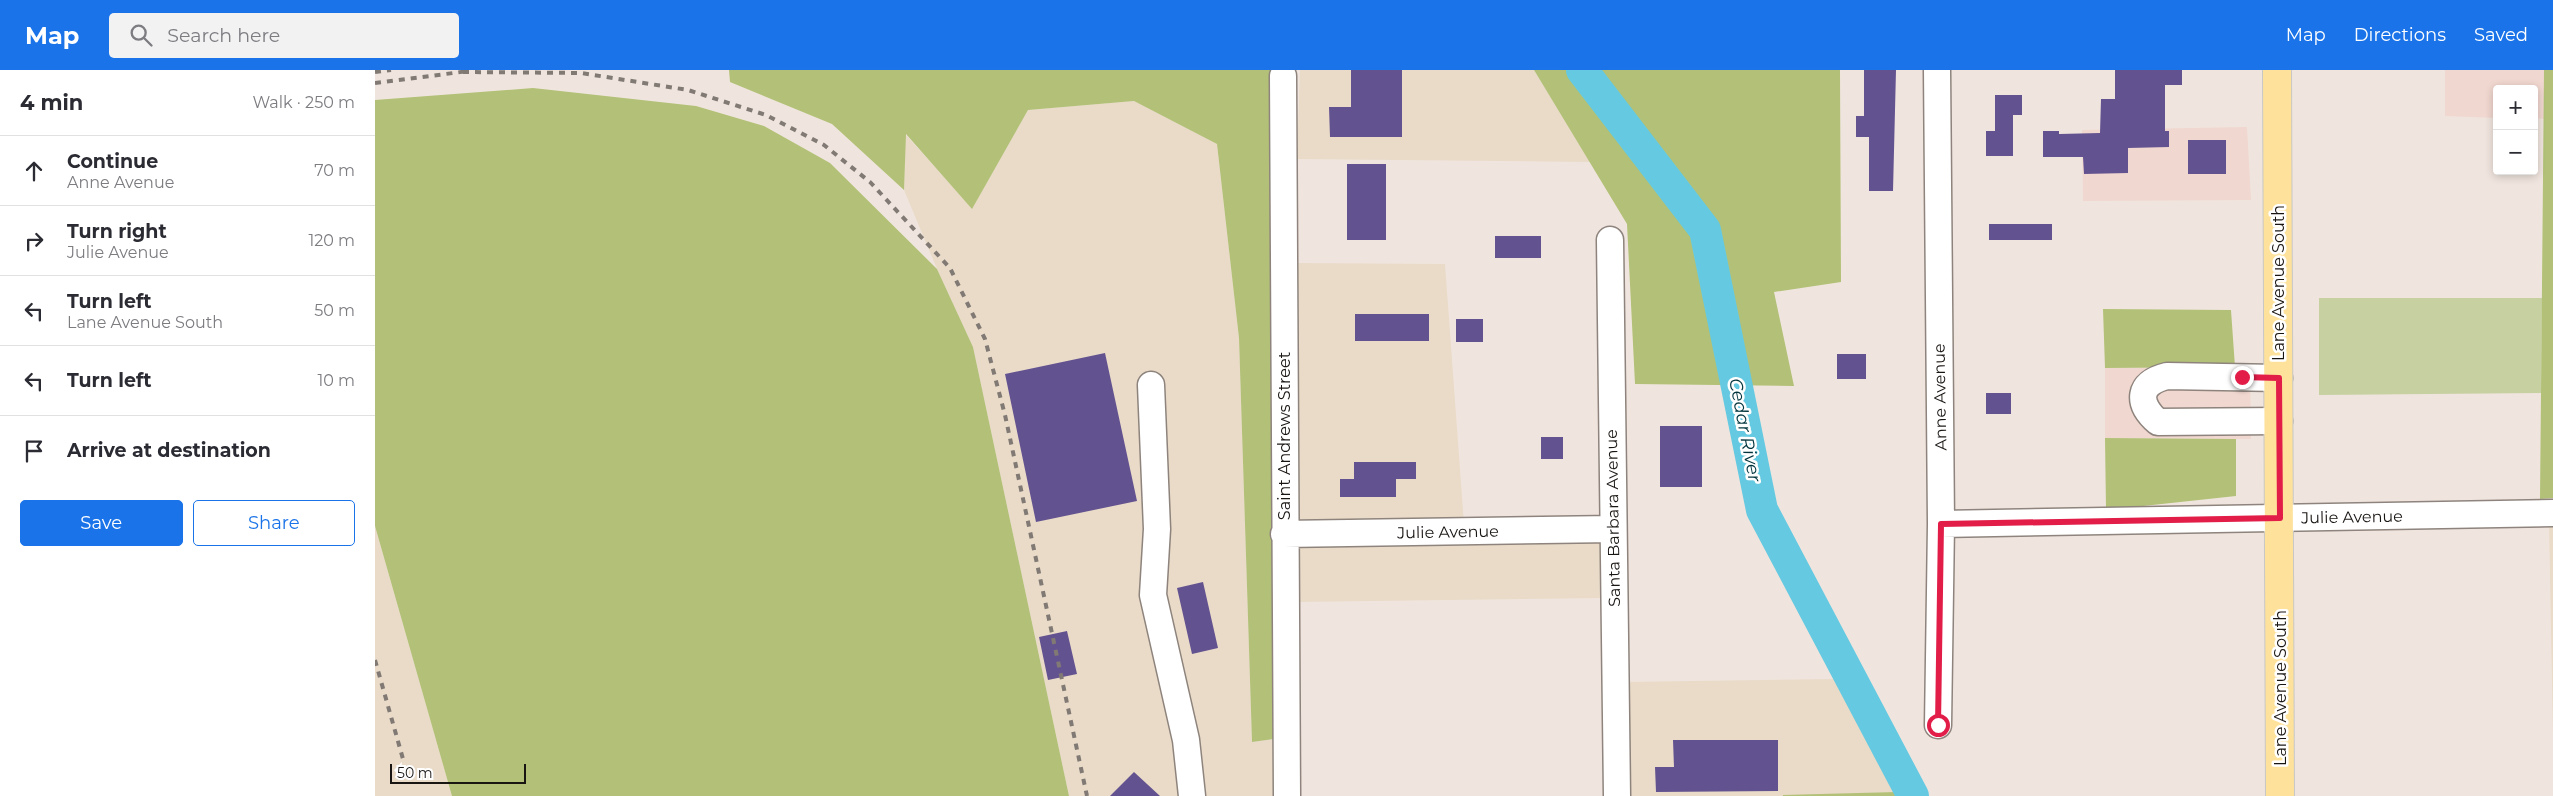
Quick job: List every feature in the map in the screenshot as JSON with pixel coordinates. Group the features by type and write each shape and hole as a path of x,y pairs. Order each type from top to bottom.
{"main road":[{"name":"Lane Avenue South","path":"2277,70 2280,796"}],"street":[{"name":"Anne Avenue","path":"1937,70 1941,524 1938,725"},
{"name":"Saint Andrews Street","path":"1283,76 1284,534 1287,796"},
{"name":"Santa Barbara Avenue","path":"1610,240 1617,796"},
{"path":"2279,378 2167,376 2153,379 2144,389 2143,402 2147,413 2158,422 2279,421"},
{"path":"1151,385 1157,529 1153,594 1186,740 1192,796"},
{"name":"Julie Avenue","path":"1941,524 2553,513"},
{"name":"Julie Avenue","path":"1284,534 1613,529"}],"shaded area":[{"path":"1300,70 1534,70 1590,162 1297,159"},
{"path":"2445,70 2544,70 2544,119 2538,118 2538,85 2493,85 2493,118 2445,116"},
{"path":"1134,101 1217,144 1239,338 1252,742 1273,739 1274,796 1069,796 973,347 937,269 904,190 905,134 972,208 1028,110"},
{"path":"2247,127 2251,200 2083,201 2082,130"},
{"path":"1293,263 1445,264 1464,524 1306,525 1293,512"},
{"path":"2250,367 2251,439 2105,438 2105,368"},
{"path":"2549,522 2553,522 2553,736"},
{"path":"375,526 452,796 375,796"},
{"path":"1591,536 1605,544 1606,598 1294,602 1293,557 1300,548 1312,541"},
{"path":"1839,679 1896,792 1783,796 1625,796 1624,682"}],"green space":[{"path":"729,70 1270,70 1273,739 1252,742 1239,338 1217,144 1134,101 1028,110 972,209 906,134 904,190 832,124 730,82"},
{"path":"1534,70 1840,70 1841,282 1774,292 1794,386 1635,384 1627,224"},
{"path":"2544,70 2553,70 2553,498 2540,499"},
{"path":"533,88 696,106 764,126 830,163 937,269 973,347 1069,796 452,796 375,526 375,100"},
{"path":"2319,298 2542,298 2541,393 2319,395"},
{"path":"2103,309 2231,310 2235,367 2105,368"},
{"path":"2105,438 2236,439 2236,496 2106,510"},
{"path":"1896,792 1898,796 1783,796 1783,795"}],"building":[{"path":"1351,70 1402,70 1402,137 1330,137 1329,107 1351,107"},
{"path":"1864,70 1896,70 1893,191 1869,191 1869,137 1856,137 1856,116 1864,116"},
{"path":"2115,70 2182,70 2182,85 2165,85 2165,131 2169,131 2169,147 2128,148 2128,173 2084,174 2083,157 2043,157 2043,131 2059,131 2059,134 2100,133 2101,99 2115,99"},
{"path":"1995,95 2022,95 2022,115 2013,115 2013,156 1986,156 1986,131 1995,131"},
{"path":"2188,140 2226,140 2226,174 2188,174"},
{"path":"1347,164 1386,164 1386,240 1347,240"},
{"path":"1989,224 2052,224 2052,240 1989,240"},
{"path":"1495,236 1541,236 1541,258 1495,258"},
{"path":"1355,314 1429,314 1429,341 1355,341"},
{"path":"1456,319 1483,319 1483,342 1456,342"},
{"path":"1105,353 1137,501 1036,522 1005,374"},
{"path":"1837,354 1866,354 1866,379 1837,379"},
{"path":"1986,393 2011,393 2011,414 1986,414"},
{"path":"1660,426 1702,426 1702,487 1660,487"},
{"path":"1541,437 1563,437 1563,459 1541,459"},
{"path":"1354,462 1416,462 1416,479 1396,479 1396,497 1340,497 1340,479 1354,479"},
{"path":"1203,582 1218,648 1192,654 1177,588"},
{"path":"1067,631 1077,674 1048,680 1039,637"},
{"path":"1673,740 1778,740 1778,791 1656,792 1655,767 1674,767"},
{"path":"1134,772 1160,796 1110,796"}],"waterway":[{"name":"Cedar River","path":"1582,70 1705,230 1762,510 1913,796"}],"railway":[{"path":"375,72 391,70"},
{"path":"375,83 469,71"},
{"path":"463,72 581,73 688,90 766,115 824,145 870,182 950,268 985,339 1005,415 1087,796"},
{"path":"375,660 403,759"}],"route":[{"path":"1938,725 1941,524 2280,518 2279,378 2242,377"}]}
